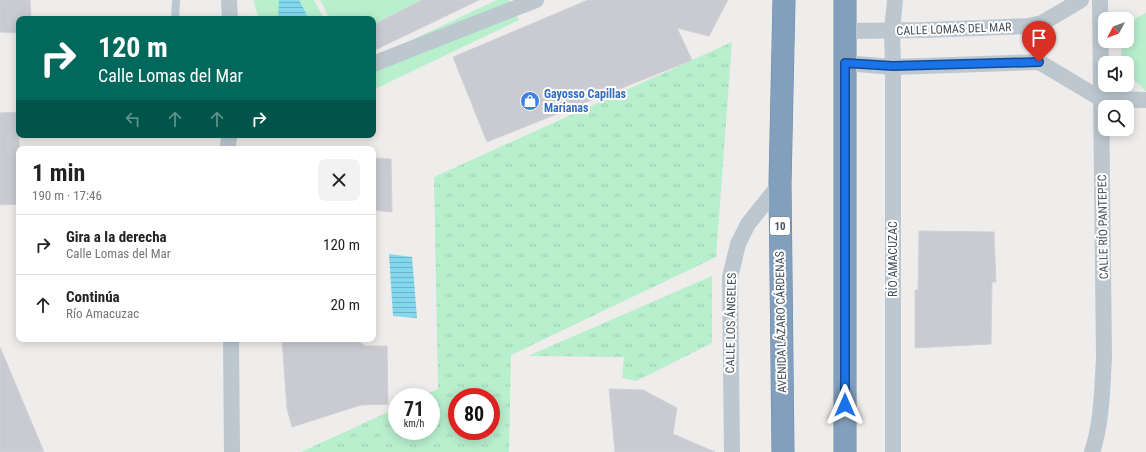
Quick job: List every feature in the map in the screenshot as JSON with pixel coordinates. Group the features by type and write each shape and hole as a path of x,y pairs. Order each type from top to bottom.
{"highway":[{"name":"AVENIDA LÁZARO CÁRDENAS","path":"783,452 780,184 784,0"},
{"path":"845,0 845,452"}],"street":[{"path":"229,0 230,16"},
{"path":"376,63 536,0"},
{"name":"RÍO AMACUZAC","path":"893,452 892,31 894,0"},
{"name":"CALLE LOMAS DEL MAR","path":"845,31 892,31 1028,26 1042,23 1081,0"},
{"name":"CALLE RÍO PANTEPEC","path":"1092,452 1095,444 1101,404 1104,358 1100,0"},
{"path":"845,63 893,66 1039,62 1101,99 1146,100"},
{"name":"CALLE LOS ÁNGELES","path":"732,452 730,277 741,237 748,224 780,184"},
{"path":"231,342 232,452"}],"lane":[{"path":"175,16 176,0"}],"green space":[{"path":"253,0 314,0 322,16 258,16"},
{"path":"320,0 422,0 376,23 376,16 328,16"},
{"path":"497,0 509,0 519,20 376,89 376,57"},
{"path":"1146,13 1146,91 1134,79 1134,56 1121,55 1122,48 1134,48 1134,19"},
{"path":"732,42 716,257 511,355 509,452 301,452 388,412 388,440 440,440 440,388 438,388 434,177"},
{"path":"712,276 712,343 636,381 622,378 624,357 528,356"}],"water":[{"path":"279,0 299,0 307,16 278,16"},
{"path":"389,254 412,257 417,318 393,316"}],"building":[{"path":"0,0 30,0 31,16 16,16 16,33 0,32"},
{"path":"422,0 479,0 376,50 376,23"},
{"name":"Gayosso Capillas Marianas","path":"588,0 728,0 709,36 677,28 692,60 487,142 453,57"},
{"path":"16,112 16,138 19,138 19,146 16,146 16,204 0,205 0,113"},
{"path":"376,158 391,159 392,212 376,210"},
{"path":"919,231 994,232 996,282 992,282 991,344 915,348 915,290 918,290"},
{"path":"282,342 359,342 365,346 387,346 388,404 361,405 292,427 287,409"},
{"path":"0,347 44,452 0,452"},
{"path":"609,389 643,390 677,408 673,434 715,452 615,452"}],"place":[{"name":"Gayosso Capillas Marianas","path":"530,101"}],"route":[{"path":"845,405 845,63 893,66 1039,62"}]}
